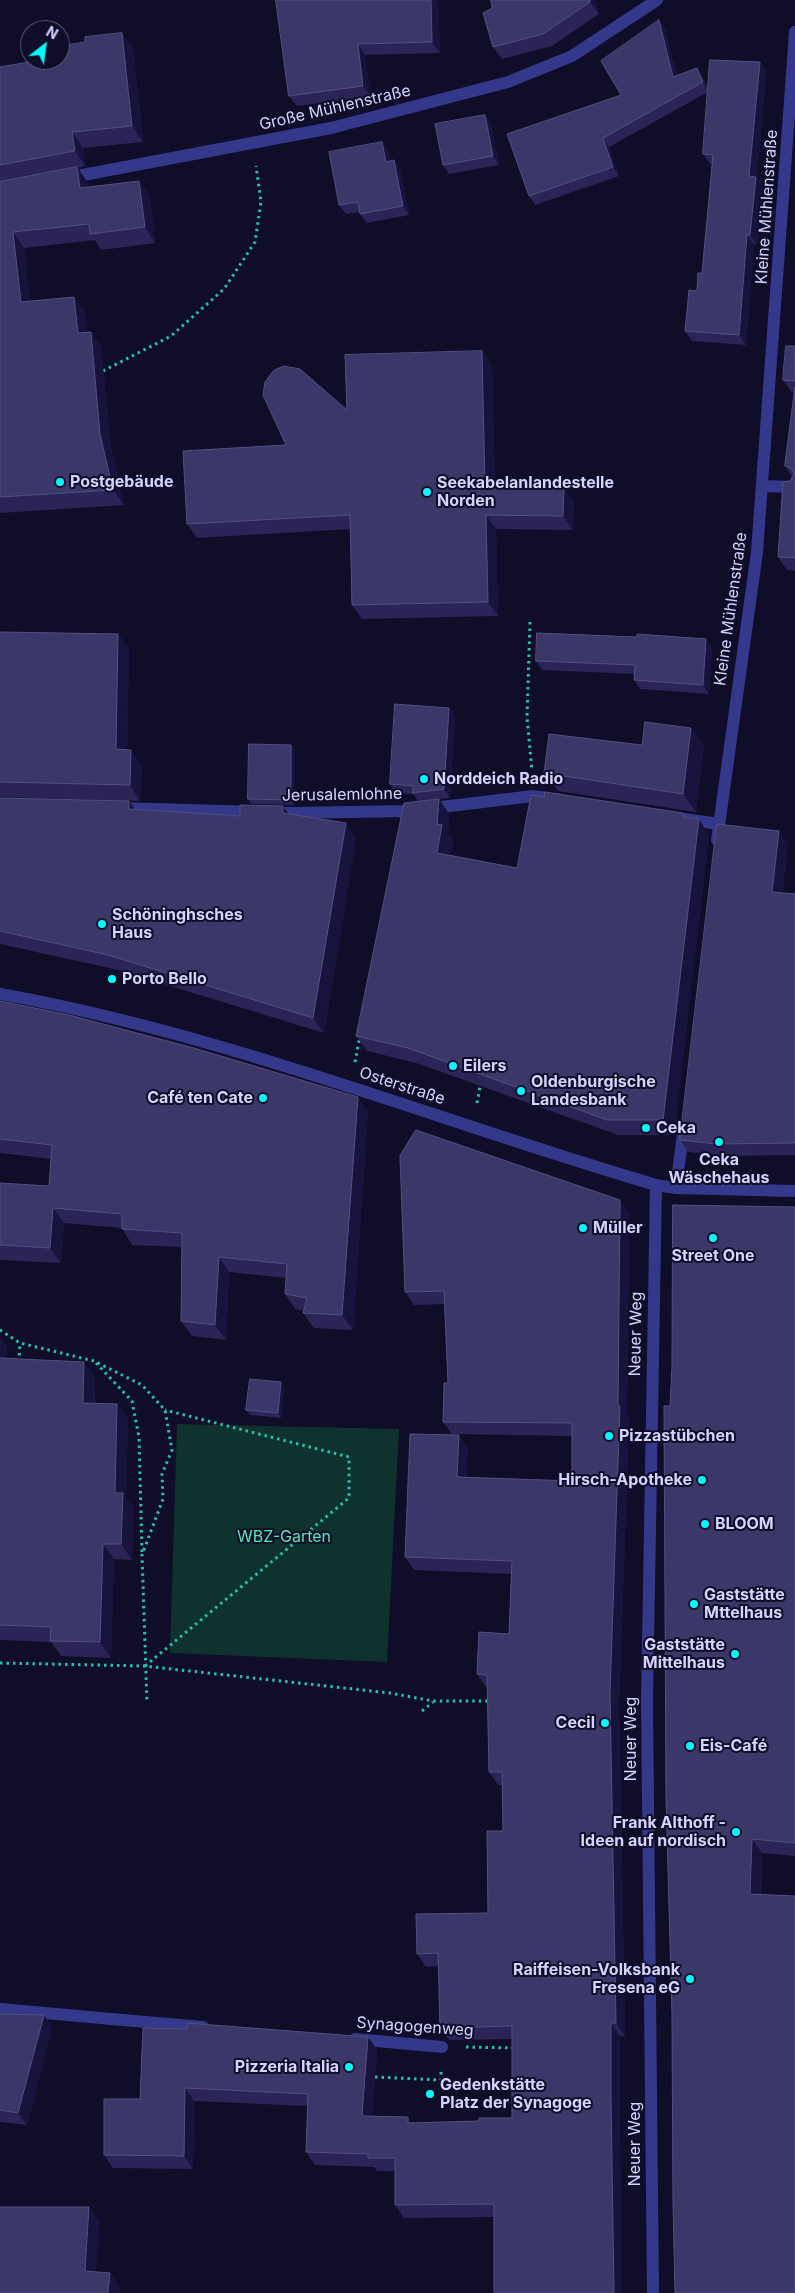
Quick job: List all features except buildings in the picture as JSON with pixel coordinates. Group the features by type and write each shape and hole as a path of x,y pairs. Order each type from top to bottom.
{"street":[{"name":"Große Mühlenstraße","path":"51,182 331,128 508,82 572,56 657,0"},
{"name":"Kleine Mühlenstraße","path":"716,853 726,762 755,561 790,183 795,32"},
{"path":"762,486 795,487"},
{"name":"Jerusalemlohne","path":"106,808 291,813 408,810 533,796 572,802"},
{"path":"670,816 719,824"},
{"name":"Osterstraße","path":"0,994 55,1003 260,1058 656,1185 676,1188 795,1192"},
{"path":"676,1188 686,1110"},
{"name":"Neuer Weg","path":"653,2293 647,1701 656,1185"},
{"path":"0,2010 220,2028"},
{"name":"Synagogenweg","path":"346,2039 442,2047"}],"path":[{"path":"104,371 171,336 224,289 255,242 261,202 253,144"},
{"path":"530,622 528,717 533,796"},
{"path":"350,1086 362,1029"},
{"path":"473,1127 482,1078"},
{"path":"0,1330 20,1342 94,1361 142,1385 165,1410 172,1450 162,1474 163,1499 142,1555"},
{"path":"19,1372 20,1342"},
{"path":"94,1361 132,1401 140,1437 144,1666 147,1704"},
{"path":"144,1666 349,1498 349,1457 165,1410"},
{"path":"0,1663 144,1666 390,1693 433,1701 492,1701"},
{"path":"422,1711 433,1701"},
{"path":"375,2077 441,2080 442,2047"},
{"name":"Synagogenweg","path":"442,2047 516,2048"}],"green space":[{"name":"WBZ-Garten","path":"177,1424 399,1429 387,1662 170,1653"}],"place":[{"name":"Postgebäude","path":"60,482"},
{"name":"Seekabelanlandestelle Norden","path":"427,492"},
{"name":"Norddeich Radio","path":"424,779"},
{"name":"Schöninghsches Haus","path":"102,924"},
{"name":"Porto Bello","path":"112,979"},
{"name":"Eilers","path":"453,1066"},
{"name":"Oldenburgische Landesbank","path":"521,1091"},
{"name":"Café ten Cate","path":"263,1098"},
{"name":"Ceka","path":"646,1128"},
{"name":"Ceka Wäschehaus","path":"719,1142"},
{"name":"Müller","path":"583,1228"},
{"name":"Street One","path":"713,1238"},
{"name":"Pizzastübchen","path":"609,1436"},
{"name":"Hirsch-Apotheke","path":"702,1480"},
{"name":"BLOOM","path":"705,1524"},
{"name":"Gaststätte Mttelhaus","path":"694,1604"},
{"name":"Gaststätte Mittelhaus","path":"735,1654"},
{"name":"Cecil","path":"605,1723"},
{"name":"Eis-Café","path":"690,1746"},
{"name":"Frank Althoff - Ideen auf nordisch","path":"736,1832"},
{"name":"Raiffeisen-Volksbank Fresena eG","path":"690,1979"},
{"name":"Pizzeria Italia","path":"349,2067"},
{"name":"Gedenkstätte Platz der Synagoge","path":"430,2094"}]}
